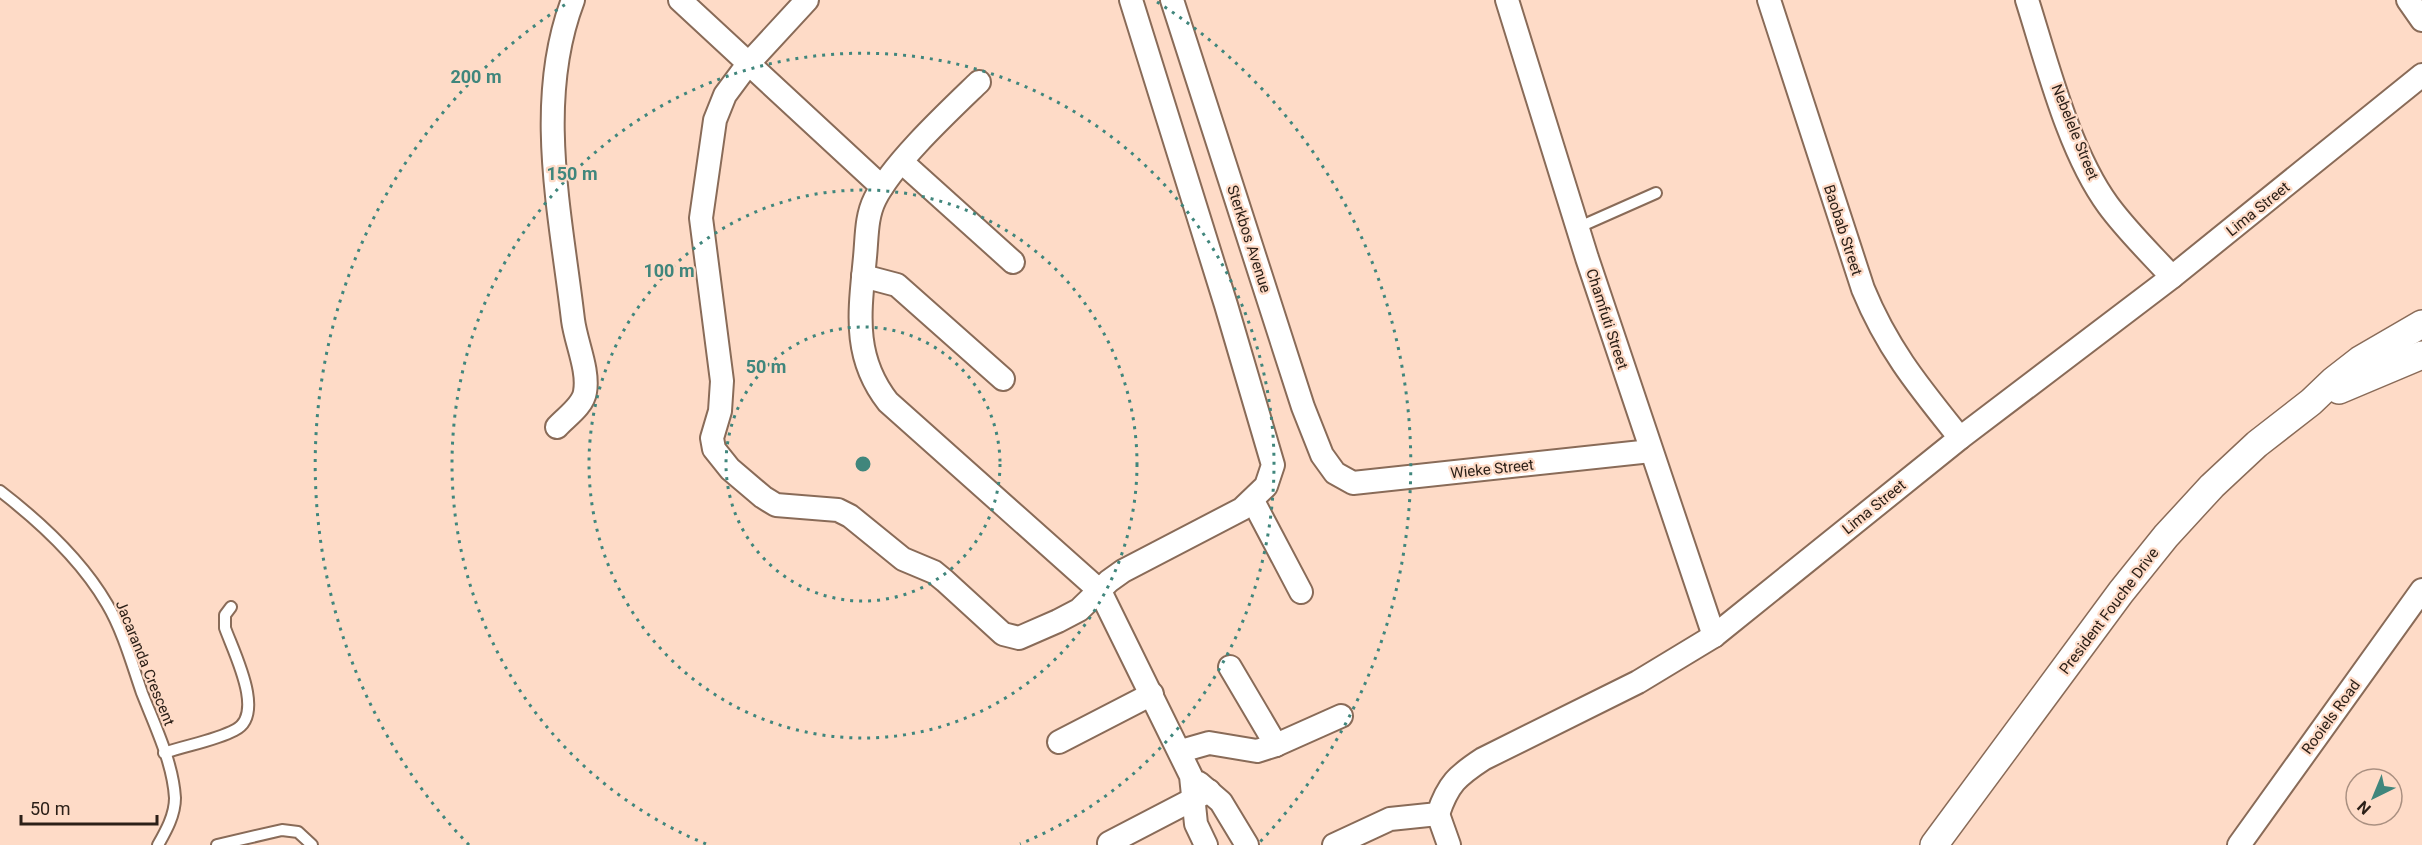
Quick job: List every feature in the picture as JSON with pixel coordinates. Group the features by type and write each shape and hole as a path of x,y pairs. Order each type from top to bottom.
{"street":[{"path":"557,427 575,410 585,393 574,326 551,132 556,68 565,21 573,0"},
{"path":"680,0 882,187"},
{"path":"807,0 748,64 725,95 715,120 701,218 723,397 712,438 714,449 720,459 763,497 776,505 838,510 850,516 903,559 933,572 945,581 1009,637 1019,638 1079,610 1123,572 1253,501 1266,486 1273,465 1131,0"},
{"name":"Sterkbos Avenue","path":"1172,0 1303,406 1322,454 1335,473"},
{"name":"Chamfuti Street","path":"1507,0 1577,228 1714,636"},
{"name":"Baobab Street","path":"1769,0 1859,278 1877,324 1902,366 1960,438"},
{"name":"Nebelele Street","path":"2027,0 2071,132 2091,177 2108,205 2172,278"},
{"path":"2408,0 2422,20"},
{"name":"Lima Street","path":"1438,814 1445,793 1459,775 1483,759 1638,682 1714,636 1960,438 2172,278 2422,75"},
{"path":"979,82 882,187 869,215 860,321 861,342 874,384 888,402 1100,591 1181,751 1201,796 1196,824 1206,845"},
{"path":"903,163 1013,262"},
{"path":"863,276 897,285 1003,379"},
{"name":"President Fouche Drive","path":"1934,845 2121,591 2166,536 2212,486 2257,444 2360,360 2422,324"},
{"name":"President Fouche Drive","path":"2311,402 2422,355"},
{"name":"Wieke Street","path":"1335,473 1353,483 1397,480 1651,451"},
{"path":"1253,501 1300,592"},
{"name":"Rooiels Road","path":"2239,845 2422,590"},
{"path":"1230,667 1276,746"},
{"path":"1059,742 1152,694"},
{"path":"1181,751 1209,743 1257,751 1276,746 1341,716"},
{"path":"1109,843 1201,796 1221,802 1247,845"},
{"path":"1334,845 1390,819 1438,814 1449,845"}],"lane":[{"path":"1577,228 1656,193"},
{"name":"Jacaranda Crescent","path":"0,491 52,537 107,604 121,634 164,753 175,800 169,826 158,845"},
{"path":"164,753 237,730 249,717 250,702 225,628 225,615 231,607"},
{"path":"217,845 282,830 298,832 312,845"}]}
